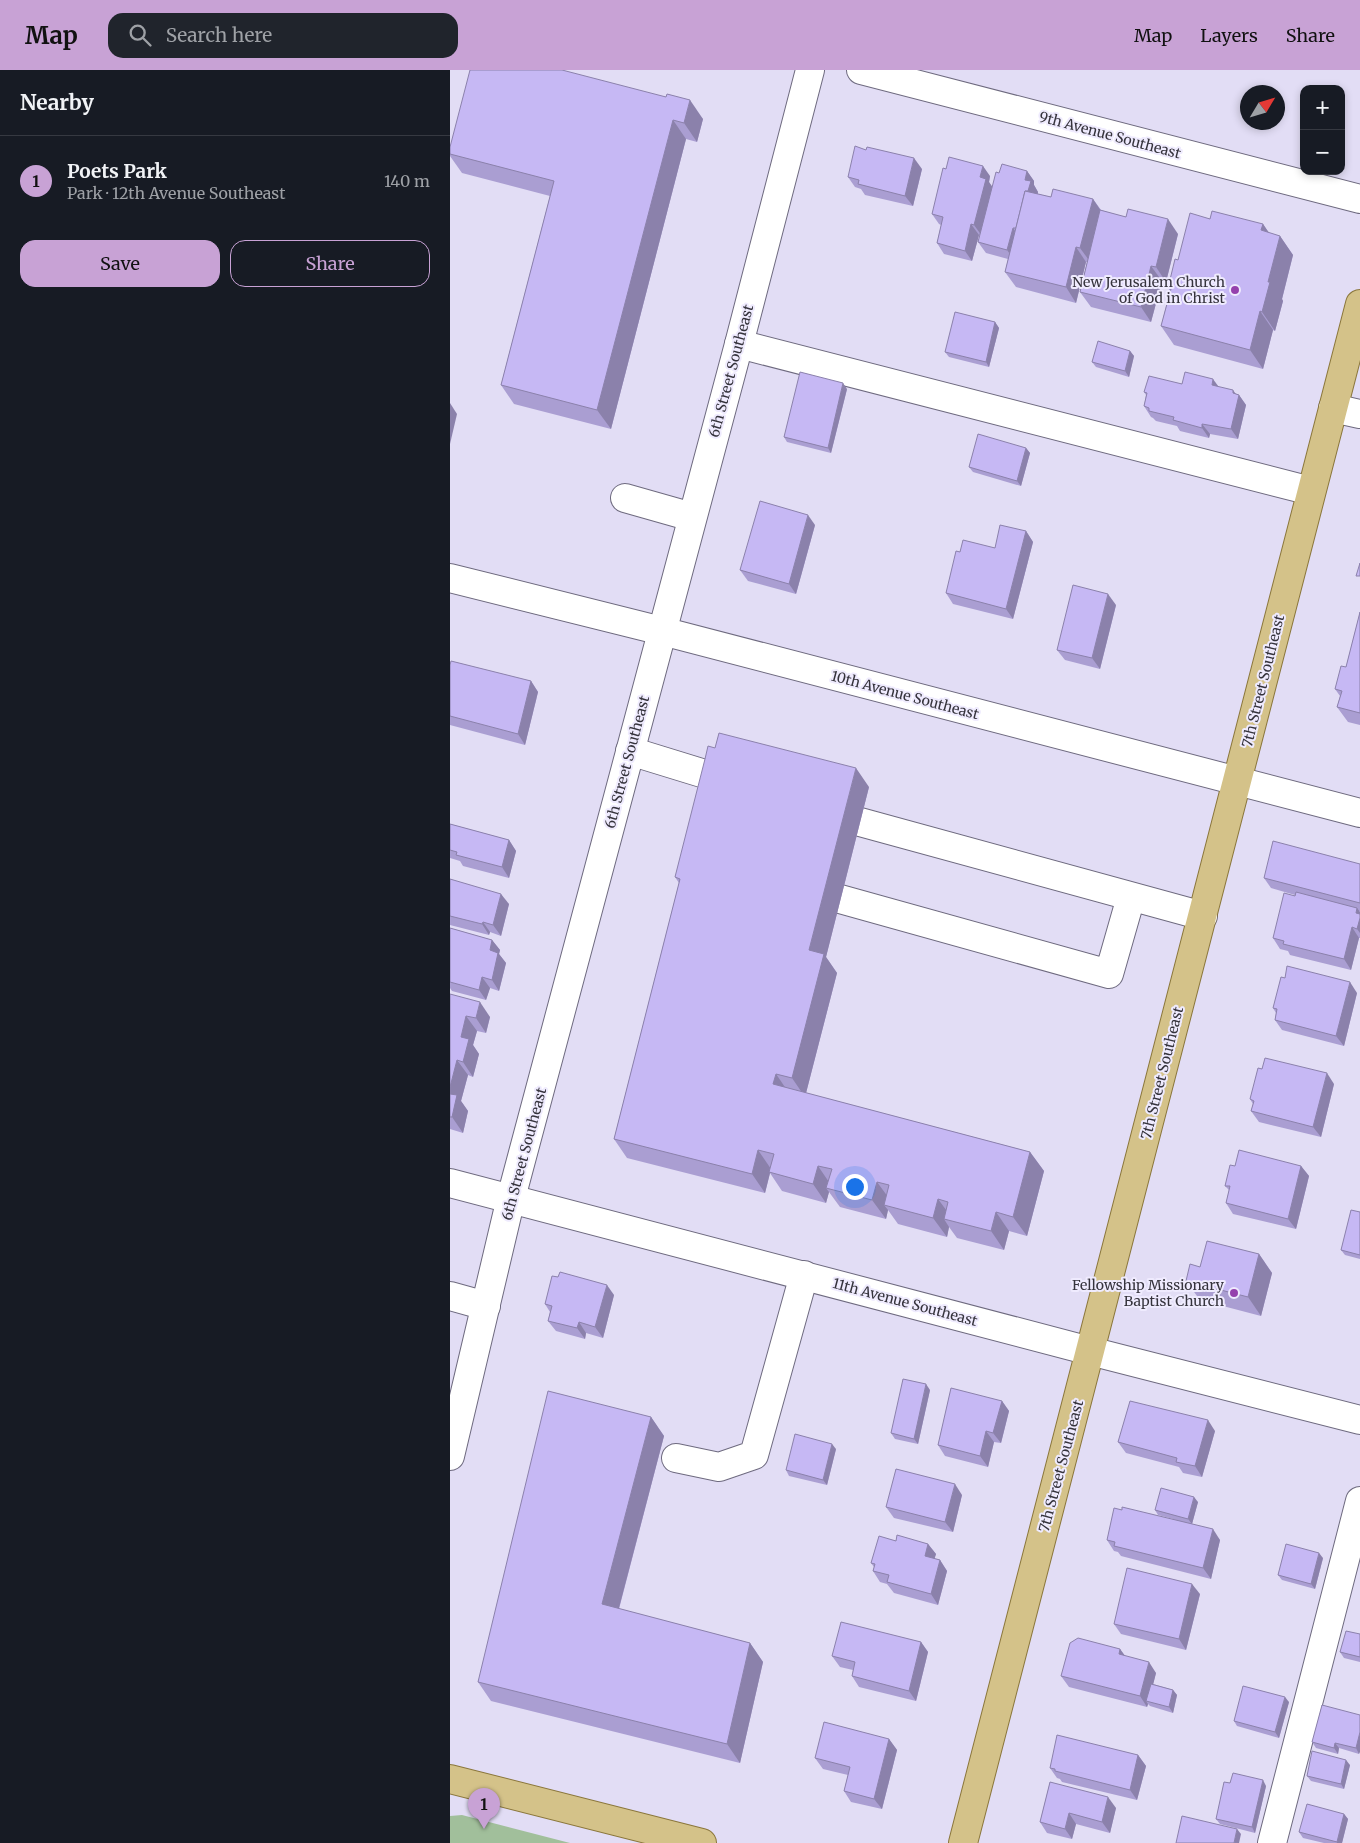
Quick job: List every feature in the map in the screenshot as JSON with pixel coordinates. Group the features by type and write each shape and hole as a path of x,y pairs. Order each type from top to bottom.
{"main road":[{"name":"7th Street Southeast","path":"963,1843 1360,304"},
{"path":"450,1779 702,1843"}],"street":[{"name":"6th Street Southeast","path":"450,1456 511,1198 739,344 810,70"},
{"name":"9th Avenue Southeast","path":"861,70 1360,199"},
{"path":"739,344 1311,491"},
{"path":"1333,408 1360,414"},
{"path":"625,498 692,517"},
{"name":"10th Avenue Southeast","path":"450,578 662,631 1360,813"},
{"path":"630,752 712,776 699,802"},
{"path":"860,822 1203,916"},
{"path":"840,899 1108,974 1131,897"},
{"name":"11th Avenue Southeast","path":"450,1183 1360,1420"},
{"path":"676,1458 719,1467 754,1455 804,1275"},
{"path":"450,1296 486,1306"},
{"path":"1272,1843 1360,1501"}],"green space":[{"path":"462,1815 570,1843 450,1843 450,1816"}],"building":[{"path":"470,70 562,70 666,97 667,94 690,100 684,123 673,120 597,410 501,385 554,181 450,154 450,147"},
{"path":"855,146 866,150 867,147 914,158 905,196 858,184 859,180 848,177"},
{"path":"949,157 983,166 980,177 986,179 974,225 971,224 965,251 937,243 943,217 932,214 943,168 946,169"},
{"path":"1002,164 1027,171 1025,180 1031,181 1028,191 1025,191 1016,228 1013,228 1007,250 978,242 996,172 999,173"},
{"path":"1053,189 1093,199 1080,248 1076,247 1066,287 1005,272 1025,191 1051,197"},
{"path":"1128,209 1168,219 1156,267 1151,266 1141,307 1080,292 1100,210 1126,217"},
{"name":"New Jerusalem Church of God in Christ","path":"1212,211 1263,224 1261,230 1280,236 1268,282 1270,282 1250,350 1161,326 1171,289 1168,288 1175,259 1178,260 1190,213 1210,219"},
{"path":"955,312 995,322 986,362 945,352"},
{"path":"1098,341 1130,351 1125,371 1092,362"},
{"path":"800,372 843,383 828,448 784,437"},
{"path":"1185,372 1213,379 1212,385 1233,390 1233,393 1239,395 1231,429 1202,424 1202,428 1173,420 1174,417 1149,411 1149,408 1144,406 1147,393 1144,392 1149,376 1182,384"},
{"path":"978,434 1026,448 1017,481 969,467"},
{"path":"760,501 808,515 789,584 740,570"},
{"path":"1000,525 1026,531 1006,609 946,593 956,551 960,552 963,540 995,548"},
{"path":"1360,563 1360,576 1356,576"},
{"path":"1073,585 1108,594 1092,658 1057,650"},
{"path":"1360,612 1360,713 1337,707 1342,691 1335,689 1341,666 1346,667"},
{"path":"451,661 531,681 518,734 450,716"},
{"path":"719,733 856,768 809,950 824,954 792,1078 776,1074 773,1084 1030,1152 1013,1217 996,1212 991,1231 944,1219 948,1202 938,1199 933,1218 884,1205 889,1185 877,1182 872,1200 826,1188 832,1169 818,1166 813,1184 769,1172 774,1154 758,1150 752,1174 614,1139 680,879 675,877 708,746 715,748"},
{"path":"450,824 509,840 502,867 456,855 457,852 450,850"},
{"path":"1273,841 1360,864 1360,903 1264,878"},
{"path":"450,879 501,894 493,925 450,916"},
{"path":"1296,892 1357,908 1356,913 1360,914 1360,918 1357,929 1352,927 1344,959 1283,944 1284,941 1273,938 1284,893 1295,896"},
{"path":"450,928 492,940 490,950 498,953 492,980 482,977 479,990 450,982"},
{"path":"1287,966 1350,982 1336,1036 1275,1020 1277,1009 1273,1008 1281,977 1285,978"},
{"path":"450,994 480,1002 476,1018 466,1016 461,1037 469,1039 463,1062 457,1060 450,1087"},
{"path":"1265,1058 1327,1073 1313,1127 1251,1111 1254,1101 1250,1099 1258,1068 1262,1069"},
{"path":"450,1094 457,1095 452,1117 450,1117"},
{"path":"1239,1150 1301,1166 1288,1219 1226,1203 1230,1186 1225,1186 1230,1165 1235,1166"},
{"path":"1351,1210 1360,1212 1360,1255 1341,1250"},
{"path":"1207,1241 1259,1254 1248,1297 1186,1281 1190,1264 1200,1267"},
{"path":"560,1272 607,1285 595,1327 579,1322 577,1328 548,1321 552,1306 545,1304 552,1276 558,1277"},
{"path":"903,1379 926,1384 914,1439 891,1433"},
{"path":"951,1388 1002,1401 993,1433 986,1431 980,1456 938,1445"},
{"path":"548,1391 651,1417 602,1604 750,1643 727,1744 478,1682"},
{"path":"1130,1401 1208,1420 1195,1466 1176,1462 1177,1458 1118,1442"},
{"path":"795,1434 832,1444 823,1480 786,1470"},
{"path":"896,1469 955,1484 945,1522 886,1507"},
{"path":"1161,1488 1194,1497 1188,1519 1155,1510"},
{"path":"1122,1507 1213,1529 1203,1568 1114,1546 1115,1542 1107,1540 1114,1508 1122,1510"},
{"path":"897,1535 928,1544 925,1556 940,1560 931,1594 887,1582 889,1575 873,1571 875,1564 871,1563 879,1536 896,1541"},
{"path":"1286,1544 1319,1553 1311,1584 1278,1575"},
{"path":"1127,1568 1192,1584 1179,1639 1114,1624"},
{"path":"841,1622 921,1642 909,1691 852,1676 855,1662 832,1656"},
{"path":"1346,1631 1360,1634 1360,1657 1340,1652"},
{"path":"1078,1638 1120,1649 1119,1654 1149,1662 1140,1696 1061,1676 1070,1643"},
{"path":"1151,1684 1173,1690 1169,1707 1146,1701"},
{"path":"1243,1686 1285,1697 1275,1732 1234,1721"},
{"path":"1322,1705 1360,1715 1360,1732 1356,1748 1335,1743 1334,1748 1312,1742"},
{"path":"824,1722 889,1739 874,1799 844,1791 850,1767 815,1758"},
{"path":"1057,1735 1138,1755 1130,1790 1055,1771 1055,1769 1050,1768"},
{"path":"1312,1751 1346,1760 1341,1784 1307,1776"},
{"path":"1233,1773 1263,1780 1252,1827 1216,1819 1224,1782 1230,1783"},
{"path":"1050,1782 1108,1797 1102,1822 1069,1813 1065,1829 1040,1822"},
{"path":"1307,1804 1344,1814 1337,1842 1299,1832"},
{"path":"1182,1816 1237,1829 1234,1843 1176,1843"}],"place":[{"name":"New Jerusalem Church of God in Christ","path":"1235,290"},
{"name":"Fellowship Missionary Baptist Church","path":"1234,1293"},
{"name":"Poets Park","path":"484,1829"}]}
